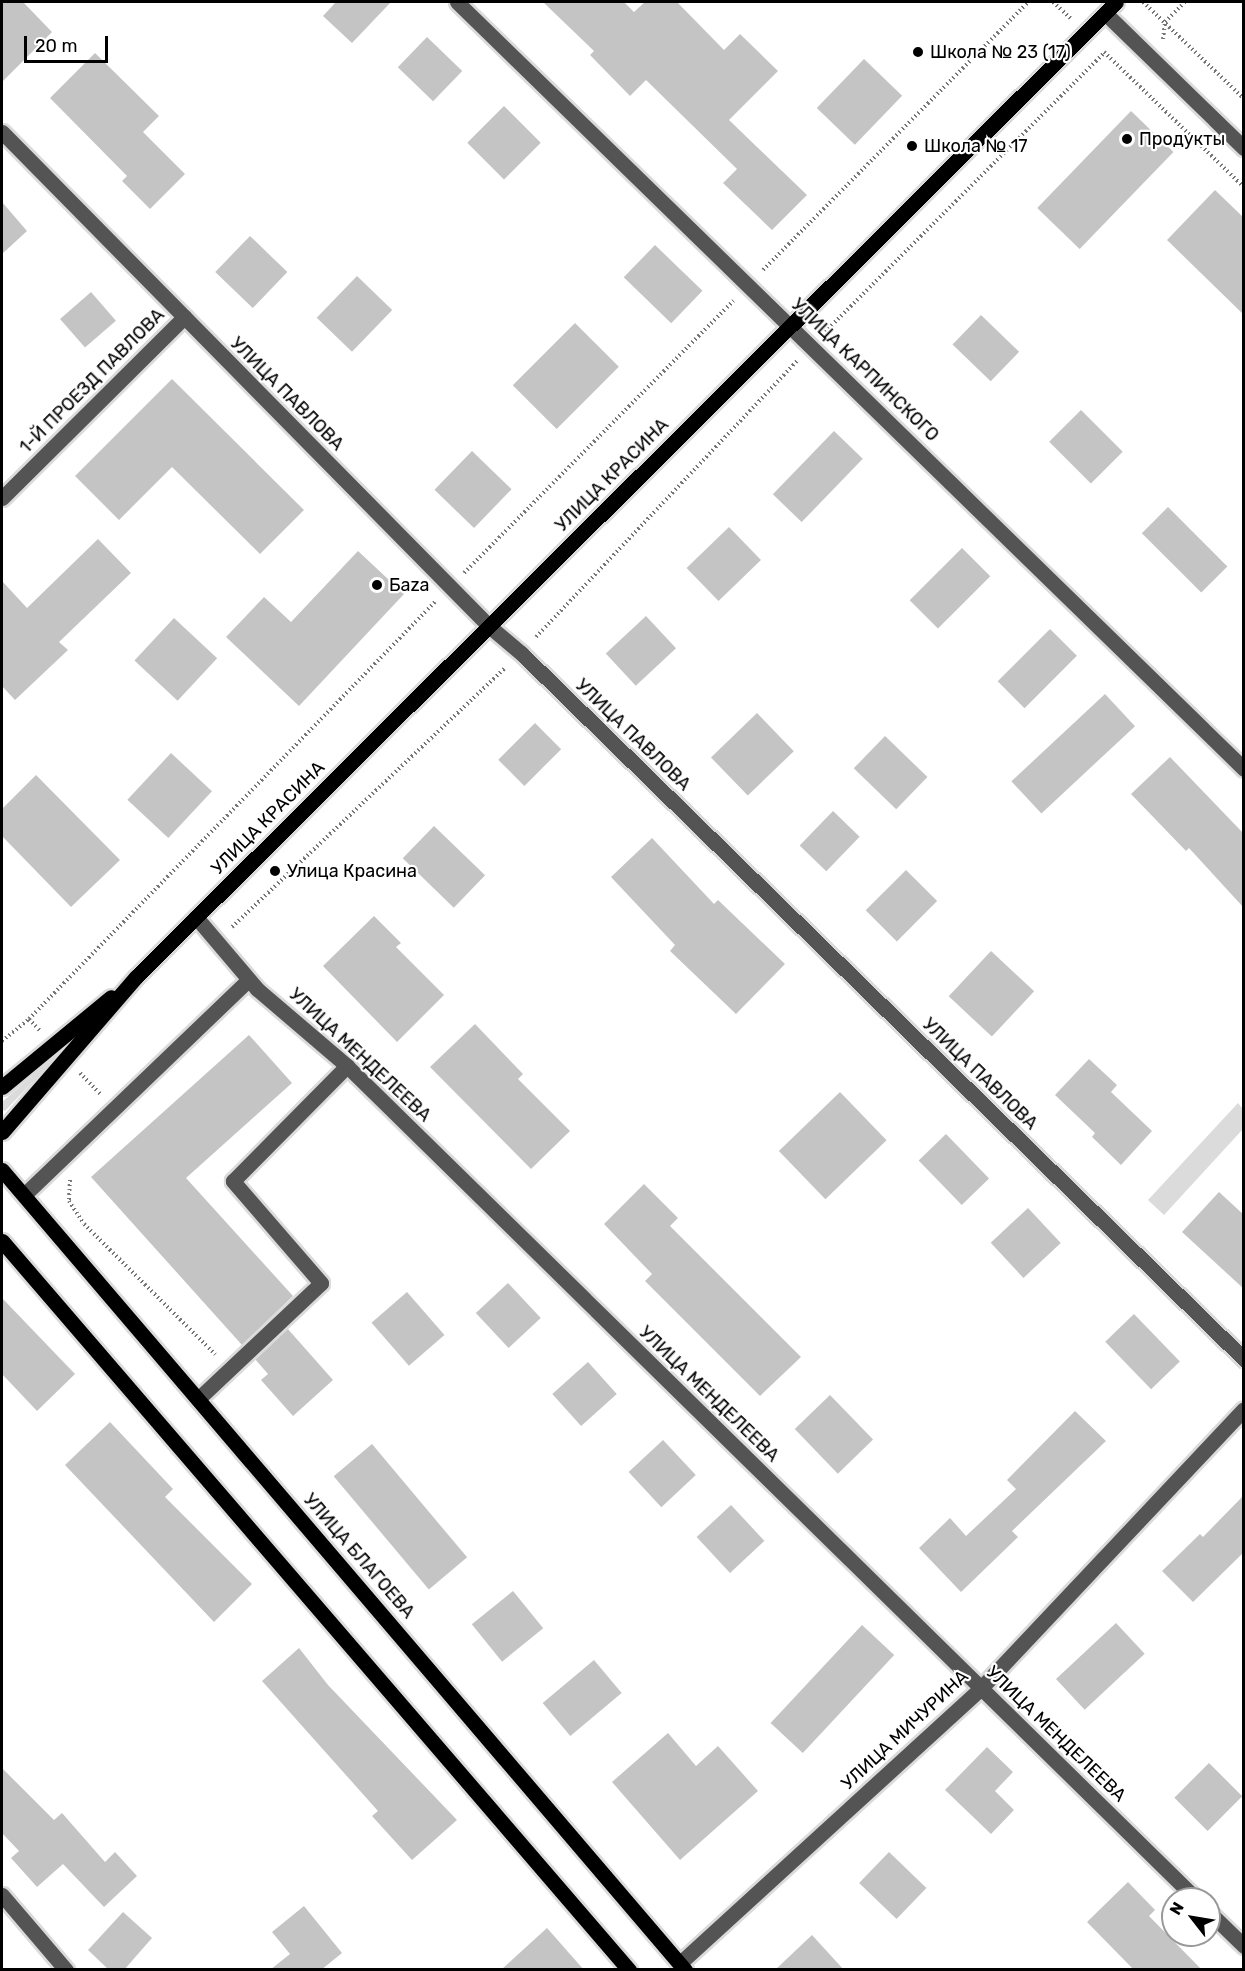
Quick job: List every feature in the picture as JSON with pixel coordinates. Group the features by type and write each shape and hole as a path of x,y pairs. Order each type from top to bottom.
{"main road":[{"name":"УЛИЦА КРАСИНА","path":"2,1132 136,977 1116,2"},
{"name":"УЛИЦА КРАСИНА","path":"2,1087 136,977"},
{"name":"УЛИЦА БЛАГОЕВА","path":"2,1170 25,1194 677,1967"},
{"path":"2,1241 629,1970"},
{"path":"617,1954 643,1970"}],"street":[{"name":"УЛИЦА КАРПИНСКОГО","path":"458,2 1244,769"},
{"path":"1105,13 1244,148"},
{"name":"УЛИЦА ПАВЛОВА","path":"2,132 489,626 521,653 1244,1359"},
{"name":"1-Й ПРОЕЗД ПАВЛОВА","path":"2,498 184,317"},
{"name":"УЛИЦА МЕНДЕЛЕЕВА","path":"196,917 219,940 248,980 347,1066 1184,1887"},
{"path":"25,1194 248,980"},
{"path":"198,1399 321,1283 233,1181 347,1066"},
{"name":"УЛИЦА МИЧУРИНА","path":"677,1967 981,1688 1244,1409"},
{"path":"2,1895 66,1970"},
{"path":"1221,1924 1244,1946"}],"path":[{"path":"2,1041 29,1019 450,587 1028,2"},
{"path":"1053,2 1244,187"},
{"path":"1143,2 1244,99"},
{"path":"219,940 521,653 812,345 1105,52"},
{"path":"71,1170 69,1201 84,1224 230,1369"}],"shaded area":[{"path":"68,1045 5,1111 2,1109 2,1102"},
{"path":"1238,1103 1243,1109 1243,1129 1164,1215 1148,1200"}],"building":[{"path":"2,2 23,2 52,32 2,82"},
{"path":"336,2 391,2 352,43 323,16"},
{"path":"543,2 624,2 634,12 645,2 677,2 724,50 740,34 778,71 729,120 807,195 772,230 723,183 737,169 646,80 630,96 590,55 594,51"},
{"path":"427,37 462,71 433,101 398,67"},
{"path":"95,53 159,116 143,132 185,174 150,209 122,181 127,176 50,98"},
{"path":"864,59 902,96 855,145 817,108"},
{"path":"504,106 541,143 504,180 467,143"},
{"path":"1131,111 1173,152 1080,249 1037,208"},
{"path":"1215,190 1244,218 1244,315 1167,240"},
{"path":"2,202 27,231 2,254"},
{"path":"250,236 287,272 253,308 215,272"},
{"path":"655,245 702,291 671,323 624,277"},
{"path":"357,276 392,310 352,352 317,318"},
{"path":"91,292 116,321 85,348 60,319"},
{"path":"981,315 1019,352 991,381 953,344"},
{"path":"575,323 619,367 557,429 513,385"},
{"path":"172,379 304,510 260,554 172,467 119,520 75,476"},
{"path":"1081,410 1123,452 1091,484 1049,442"},
{"path":"834,431 863,459 802,522 773,494"},
{"path":"472,451 512,489 474,528 434,490"},
{"path":"1168,507 1227,566 1201,593 1142,533"},
{"path":"729,527 761,560 719,601 687,568"},
{"path":"98,539 131,573 59,642 68,650 15,700 2,686 2,581 27,608"},
{"path":"962,548 990,576 938,629 910,600"},
{"path":"358,551 404,594 299,706 226,637 264,597 291,622"},
{"path":"646,616 676,648 636,686 606,654"},
{"path":"174,618 217,658 178,701 134,660"},
{"path":"1050,629 1077,656 1025,708 998,681"},
{"path":"1105,694 1135,726 1041,813 1011,781"},
{"path":"757,713 794,751 748,796 711,757"},
{"path":"535,723 561,749 524,786 498,760"},
{"path":"885,736 927,777 896,809 854,768"},
{"path":"171,753 212,791 168,838 127,800"},
{"path":"1170,757 1244,834 1244,908 1189,848 1186,851 1131,794"},
{"path":"36,775 120,860 71,907 2,836 2,809"},
{"path":"833,811 860,837 826,871 800,846"},
{"path":"434,826 485,875 454,908 403,858"},
{"path":"652,838 714,904 718,900 785,964 736,1014 670,951 675,945 611,877"},
{"path":"906,870 937,901 897,941 866,910"},
{"path":"374,916 401,943 396,947 444,995 397,1042 323,966"},
{"path":"991,951 1034,991 992,1037 949,996"},
{"path":"475,1024 523,1074 518,1079 570,1131 531,1169 430,1067"},
{"path":"249,1035 292,1083 186,1178 293,1296 242,1345 91,1177"},
{"path":"1089,1059 1117,1085 1111,1092 1152,1131 1121,1165 1092,1137 1095,1133 1055,1095"},
{"path":"840,1092 887,1140 825,1199 779,1151"},
{"path":"946,1134 989,1179 962,1205 919,1160"},
{"path":"644,1184 678,1218 670,1226 801,1357 760,1396 645,1281 652,1274 604,1224"},
{"path":"1219,1192 1244,1215 1244,1289 1182,1232"},
{"path":"1028,1208 1061,1243 1023,1278 991,1243"},
{"path":"508,1283 541,1318 509,1348 476,1313"},
{"path":"407,1292 444,1335 409,1366 372,1323"},
{"path":"2,1298 75,1374 37,1411 2,1374"},
{"path":"1134,1314 1180,1361 1151,1389 1105,1342"},
{"path":"287,1328 333,1380 293,1416 261,1380 268,1374 255,1359"},
{"path":"588,1362 617,1394 581,1426 552,1394"},
{"path":"830,1395 873,1440 838,1474 795,1429"},
{"path":"1075,1411 1106,1441 1012,1531 1018,1537 961,1592 919,1548 950,1518 966,1536 1016,1489 1007,1480"},
{"path":"110,1422 173,1489 165,1497 252,1584 214,1622 65,1465"},
{"path":"663,1440 696,1475 661,1507 629,1472"},
{"path":"372,1444 467,1557 429,1590 334,1476"},
{"path":"1244,1495 1244,1552 1193,1602 1162,1571 1200,1534 1203,1537"},
{"path":"731,1505 764,1541 730,1573 697,1537"},
{"path":"513,1591 543,1628 502,1662 472,1624"},
{"path":"1116,1623 1145,1654 1085,1710 1056,1679"},
{"path":"862,1625 894,1655 803,1753 771,1723"},
{"path":"299,1648 328,1685 457,1820 412,1860 372,1816 378,1811 262,1681"},
{"path":"594,1660 622,1693 570,1736 543,1703"},
{"path":"668,1733 696,1766 718,1746 758,1791 680,1860 612,1782"},
{"path":"987,1747 1013,1772 995,1791 1014,1810 991,1834 945,1790"},
{"path":"1209,1763 1242,1796 1208,1831 1174,1798"},
{"path":"2,1768 54,1820 62,1813 105,1862 115,1852 137,1876 104,1907 63,1864 37,1887 11,1858 19,1851 2,1833"},
{"path":"889,1852 926,1888 897,1919 859,1883"},
{"path":"1128,1882 1155,1910 1149,1916 1161,1928 1161,1947 1179,1947 1202,1970 1134,1970 1087,1922"},
{"path":"304,1906 342,1953 321,1970 270,1970 290,1954 272,1932"},
{"path":"123,1912 152,1938 124,1970 109,1970 88,1950"},
{"path":"547,1928 584,1970 501,1970"},
{"path":"812,1935 844,1970 775,1970"}],"place":[{"name":"Школа № 23 (17)","path":"918,52"},
{"name":"Продукты","path":"1127,139"},
{"name":"Школа № 17","path":"912,146"},
{"name":"Баza","path":"377,585"},
{"name":"Улица Красина","path":"275,871"}]}
